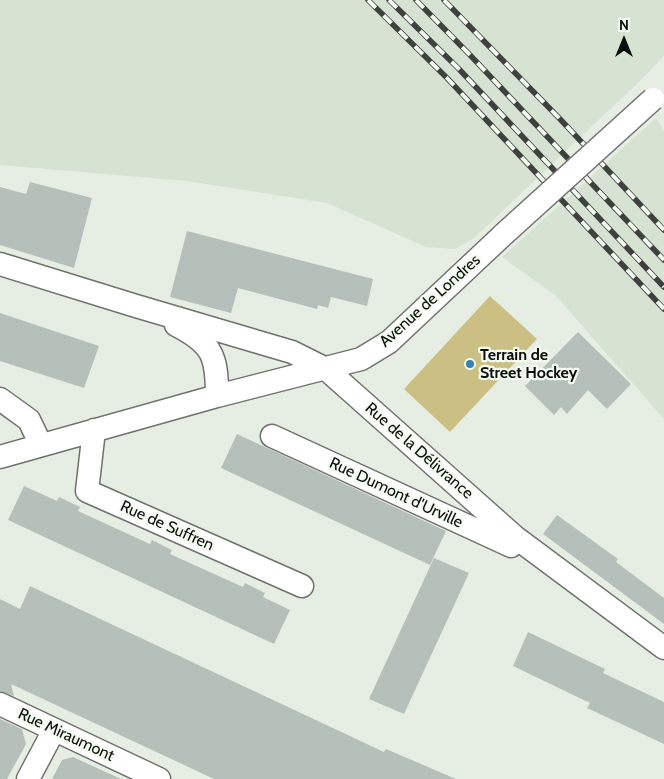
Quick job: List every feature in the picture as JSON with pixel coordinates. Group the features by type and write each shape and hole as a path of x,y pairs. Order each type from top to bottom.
{"street":[{"name":"Avenue de Londres","path":"0,457 217,396 361,359 389,342 658,94"},
{"name":"Rue de la Délivrance","path":"0,264 292,352 326,369 515,537 664,648"},
{"name":"Rue de la Délivrance","path":"145,309 183,328 200,339 214,357 217,375 217,396"},
{"path":"0,399 30,420 41,445"},
{"name":"Rue de Suffren","path":"94,430 87,491 302,586"},
{"name":"Rue Dumont d'Urville","path":"272,436 511,546 515,537"},
{"name":"Rue Miraumont","path":"0,704 159,779"},
{"path":"28,779 54,730"}],"shaded area":[{"path":"0,0 664,0 664,56 474,238 455,249 426,247 327,203 187,181 0,165"},
{"path":"656,118 664,130 664,419 556,296 502,257"},
{"name":"Terrain de Street Hockey","path":"490,296 537,339 450,432 404,389"}],"building":[{"path":"30,182 92,198 74,268 0,245 0,187 26,194"},
{"path":"187,231 373,279 367,306 331,297 328,308 318,305 317,309 238,288 231,313 170,297"},
{"path":"0,313 99,346 84,388 0,361"},
{"path":"578,332 631,384 607,409 588,390 567,414 561,407 554,415 525,386"},
{"path":"237,434 446,531 430,565 221,468"},
{"path":"24,486 57,501 59,497 80,507 78,511 150,544 152,540 172,550 170,554 243,587 245,583 265,593 263,597 290,610 274,644 8,520"},
{"path":"557,515 618,559 616,562 664,598 664,624 543,534"},
{"path":"434,558 469,573 404,714 369,699"},
{"path":"30,586 384,752 386,749 456,779 214,779 11,684 14,696 0,691 0,599 20,609"},
{"path":"528,632 605,669 603,673 664,702 664,744 587,708 590,703 513,666"},
{"path":"0,719 22,729 26,744 7,779 0,779"},
{"path":"73,757 121,779 52,779 62,760"}],"railway":[{"path":"368,0 447,78 664,309"},
{"path":"389,0 458,68 664,287"},
{"path":"416,0 664,260"},
{"path":"444,0 560,119 664,230"}],"place":[{"name":"Terrain de Street Hockey","path":"470,364"}]}
